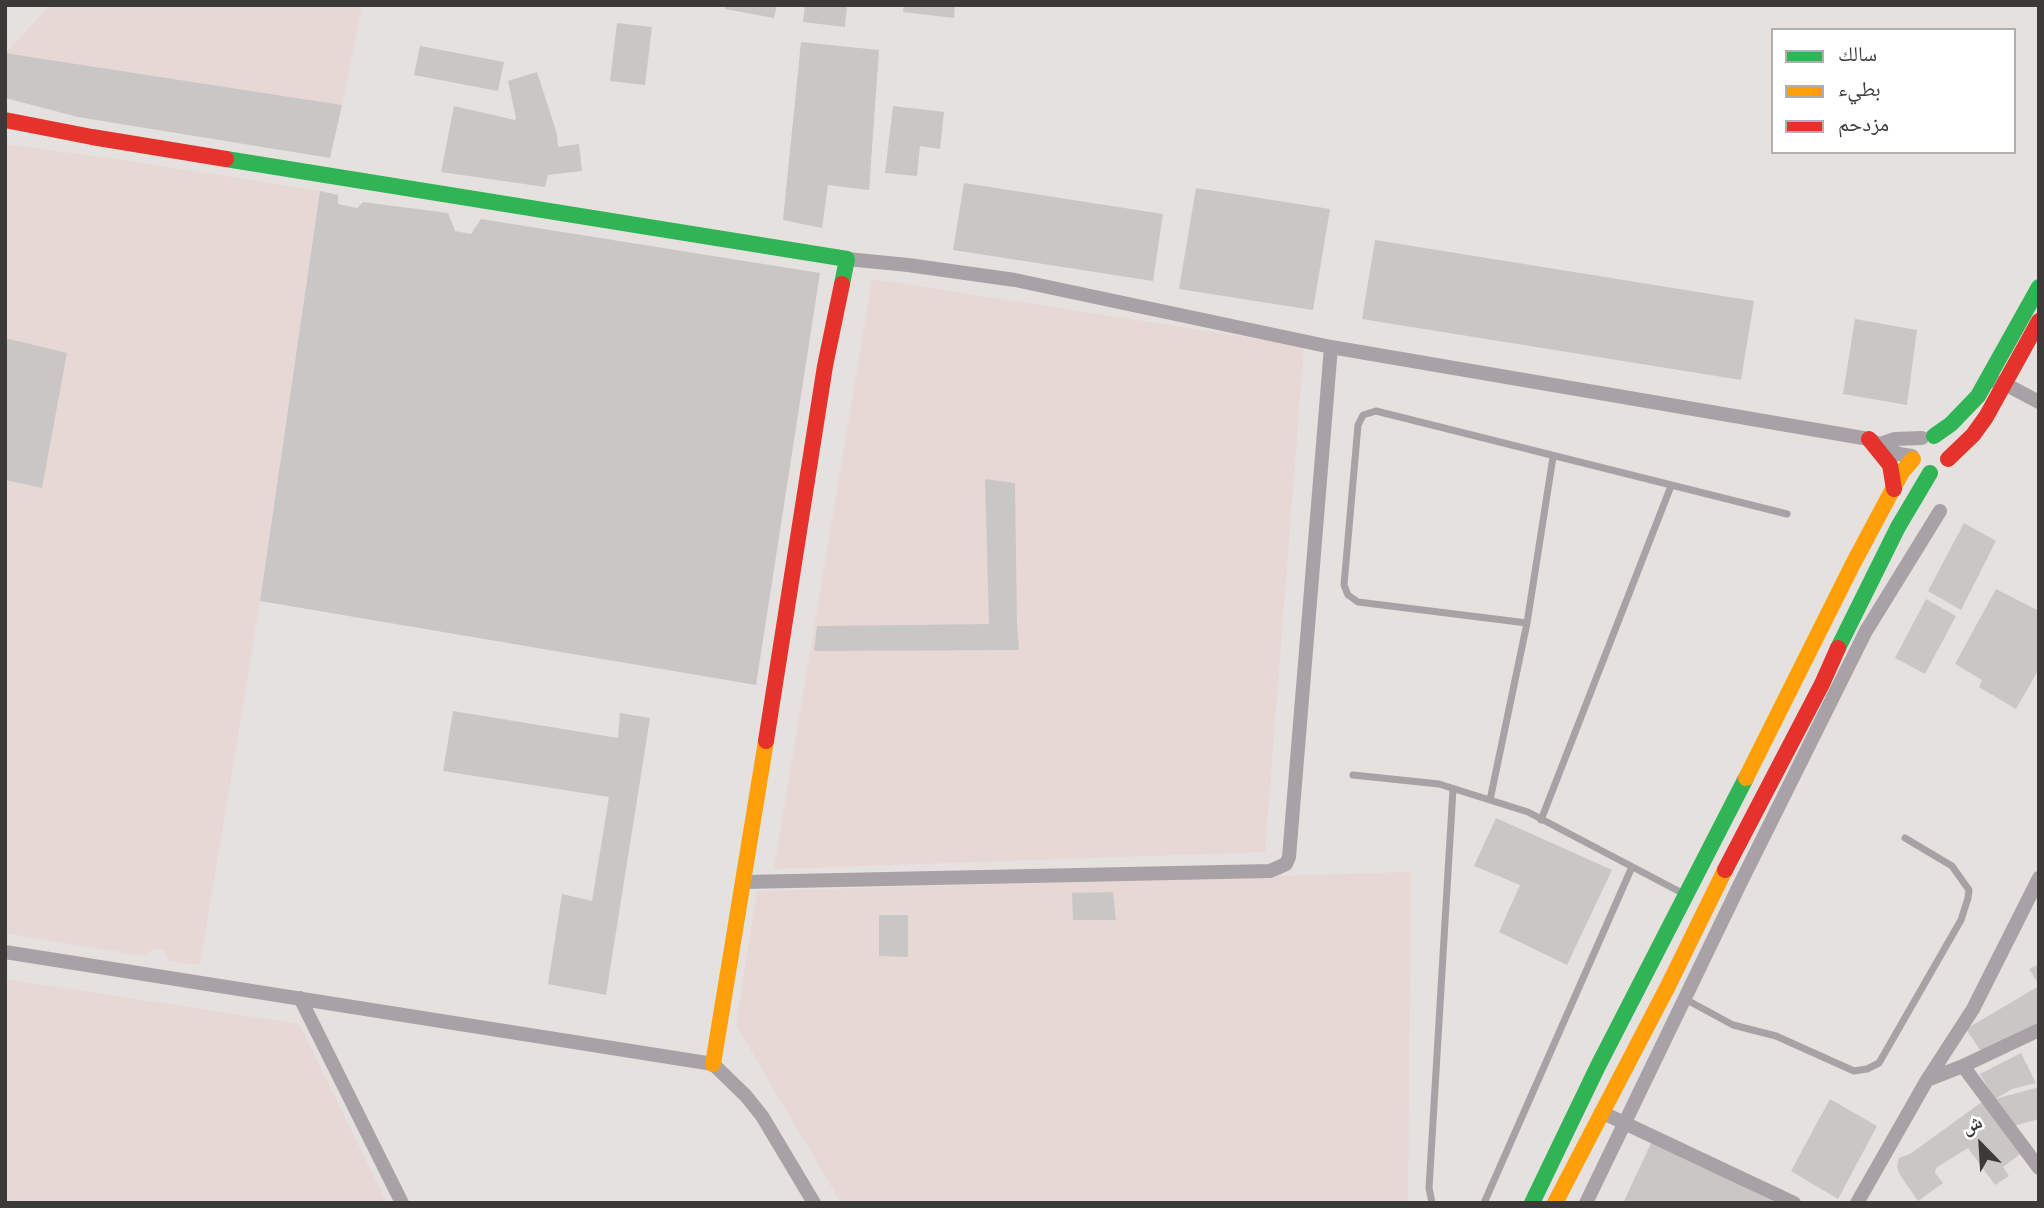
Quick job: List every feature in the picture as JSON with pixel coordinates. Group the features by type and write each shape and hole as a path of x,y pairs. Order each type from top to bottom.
{"street":[{"path":"5,120 400,188 847,259 1015,280 1331,347 1874,441 1928,437 1945,442 1948,459"},
{"path":"713,1063 825,366 847,259"},
{"path":"1532,1203 1598,1066 1702,866 1854,562 1912,457 1914,446 1951,424 1978,396 2039,287"},
{"path":"1874,441 1899,454 1912,457 1919,469 1930,473 1942,469 1948,459 1973,435 2005,384 2039,321"},
{"path":"744,882 1270,871 1286,864 1289,857 1331,347"},
{"path":"1988,380 2005,384 2039,402"},
{"path":"1874,441 1890,465 1894,489"},
{"path":"1556,1203 1816,696 1898,527 1930,473"},
{"path":"1586,1203 1866,631 1940,511"},
{"path":"1850,623 1866,631"},
{"path":"1814,644 1835,654"},
{"path":"1702,866 1740,884"},
{"path":"1857,1203 1927,1080 1973,1009 2039,878"},
{"path":"5,952 713,1063 762,1116 814,1203"},
{"path":"1644,977 1685,998"},
{"path":"300,998 402,1203"},
{"path":"1927,1080 1964,1066 2039,1030"},
{"path":"1964,1066 2039,1168"},
{"path":"1601,1112 1794,1203"}],"lane":[{"path":"1527,623 1357,602 1348,595 1344,585 1358,425 1363,415 1377,411 1787,514"},
{"path":"1490,800 1527,623 1553,457"},
{"path":"1541,820 1671,486"},
{"path":"1353,775 1438,784 1528,812 1686,895"},
{"path":"1432,1203 1429,1188 1453,789"},
{"path":"1685,998 1733,1025 1776,1036 1853,1071 1867,1069 1879,1063 1961,920 1969,890 1952,866 1905,838"},
{"path":"1484,1203 1632,867"}],"shaded area":[{"path":"51,5 362,5 342,105 5,53"},
{"path":"5,144 320,191 260,601 200,965 170,961 165,951 154,948 144,956 5,933"},
{"path":"872,279 1304,346 1265,852 774,869"},
{"path":"1411,872 1408,1203 841,1203 736,1025 757,891"},
{"path":"5,979 299,1024 387,1203 5,1203"}],"building":[{"path":"725,5 777,5 774,18 725,9"},
{"path":"805,5 847,5 845,27 803,22"},
{"path":"904,5 955,5 954,18 903,12"},
{"path":"617,23 652,27 645,85 610,81"},
{"path":"801,42 879,50 869,190 828,185 822,228 783,220"},
{"path":"420,46 504,62 498,91 414,75"},
{"path":"5,53 342,105 330,158 78,117 5,98"},
{"path":"537,72 557,134 558,147 579,144 582,171 548,175 545,187 441,172 454,106 515,120 508,81"},
{"path":"893,106 944,112 940,149 920,146 917,176 885,173"},
{"path":"964,183 1163,214 1153,281 953,250"},
{"path":"1196,188 1330,209 1313,310 1179,289"},
{"path":"320,191 338,195 338,204 357,208 363,202 448,213 455,231 471,234 481,219 820,273 756,685 260,601"},
{"path":"1375,240 1754,301 1741,380 1362,319"},
{"path":"1855,319 1917,330 1907,405 1843,394"},
{"path":"5,338 67,353 42,488 5,480"},
{"path":"985,479 1015,483 1019,650 814,651 817,626 989,624"},
{"path":"1964,523 1996,541 1961,610 1928,591"},
{"path":"1996,589 2039,611 2039,669 2016,709 1979,687 1982,680 1955,664"},
{"path":"1926,599 1956,616 1925,674 1895,658"},
{"path":"453,711 618,738 620,713 650,718 606,995 548,984 562,894 592,901 609,797 443,771"},
{"path":"1496,818 1612,870 1567,965 1499,932 1520,885 1474,866"},
{"path":"1113,892 1116,920 1073,920 1072,893"},
{"path":"879,915 908,915 908,957 879,956"},
{"path":"2039,964 2039,985 2029,969"},
{"path":"2039,986 2039,1024 1982,1053 1966,1029"},
{"path":"2021,1053 2036,1083 2012,1089 1995,1099 1980,1074"},
{"path":"2039,1087 2039,1119 2013,1126 1995,1099"},
{"path":"1830,1099 1877,1126 1838,1199 1791,1171"},
{"path":"1986,1099 2023,1152 2003,1167 2009,1176 1995,1185 1968,1148 1936,1168 1935,1173 1943,1183 1918,1201 1900,1175 1897,1167 1899,1158 1910,1154"},
{"path":"1653,1139 1776,1203 1623,1203"}],"traffic: fast":[{"path":"226,159 847,259 842,284"},
{"path":"1934,436 1951,424 1978,396 2039,287"},
{"path":"1838,648 1898,527 1930,473"},
{"path":"1532,1203 1598,1066 1746,778"}],"traffic: slow":[{"path":"1746,778 1854,562 1902,472 1913,459"},
{"path":"713,1064 766,741"},
{"path":"1555,1203 1725,870"}],"traffic: jam":[{"path":"5,120 226,159"},
{"path":"766,741 825,366 842,284"},
{"path":"1948,459 1973,435 1986,417 2039,321"},
{"path":"1869,439 1890,465 1894,489"},
{"path":"1725,870 1838,648"}]}
